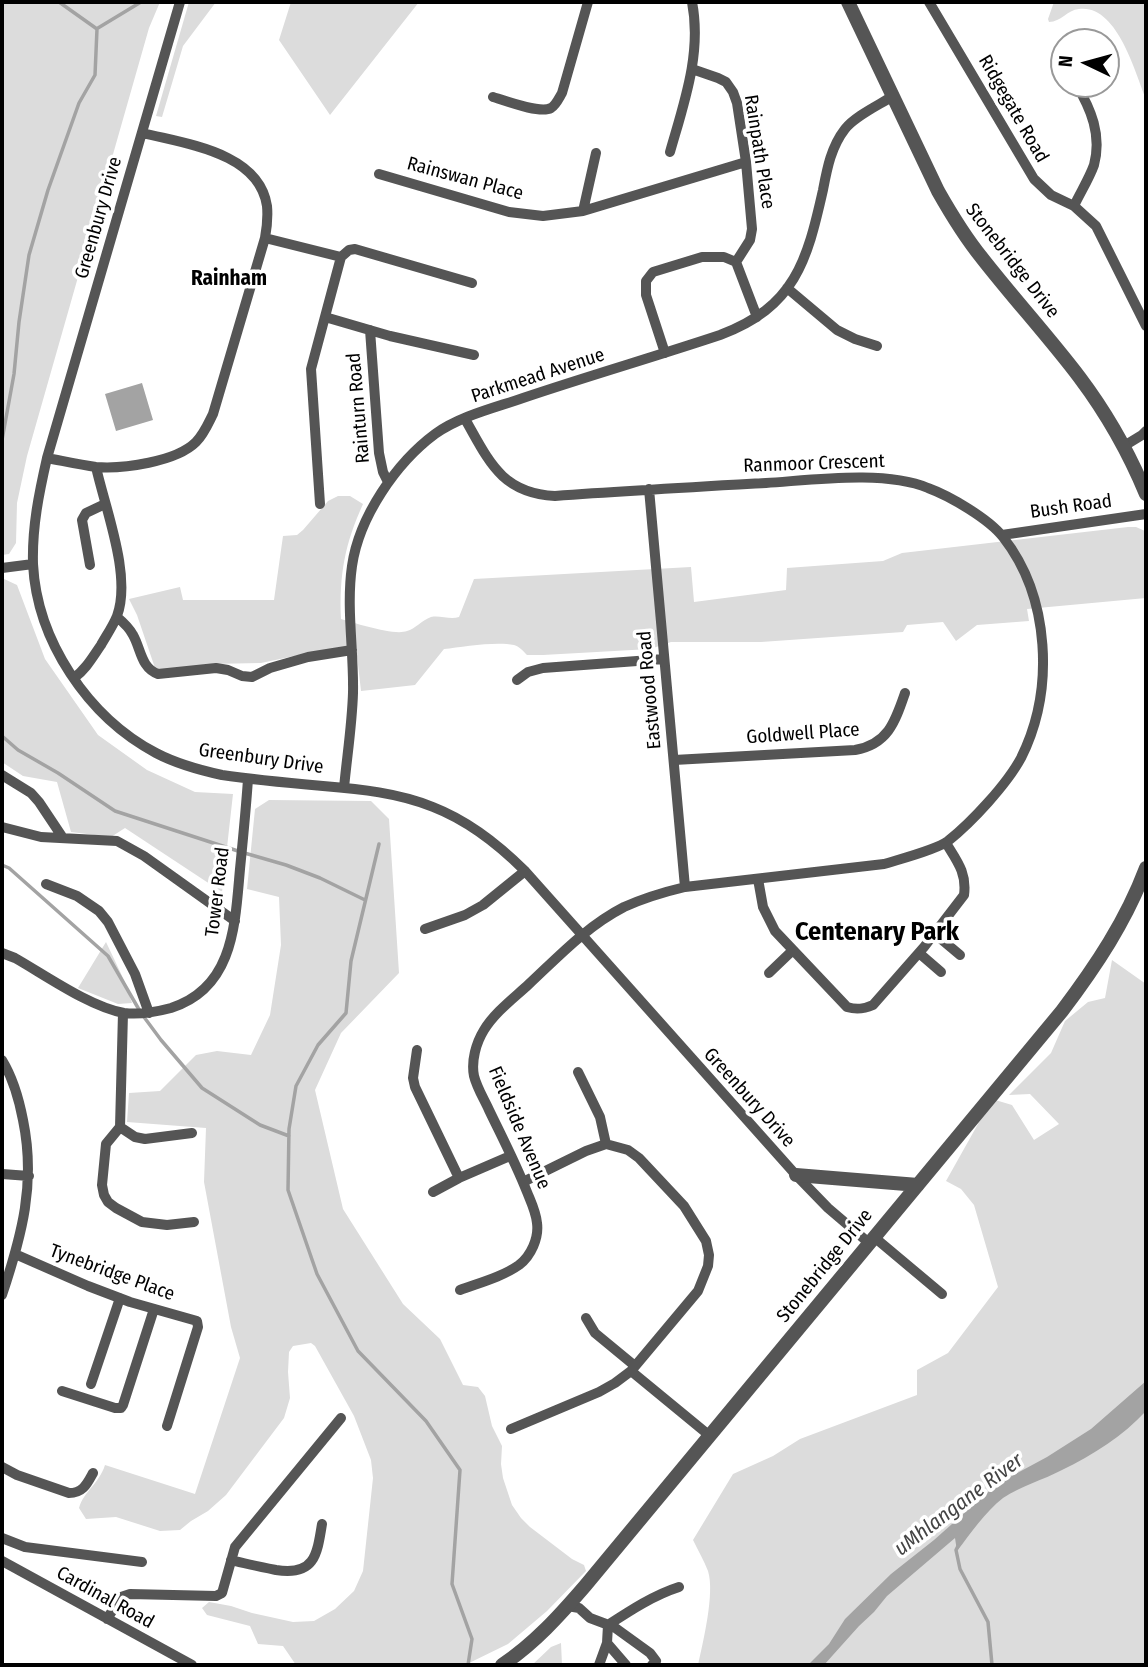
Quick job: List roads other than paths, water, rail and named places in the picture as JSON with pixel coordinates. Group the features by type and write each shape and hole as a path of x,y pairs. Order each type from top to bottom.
{"street":[{"name":"Greenbury Drive","path":"180,2 37,498 33,564 38,597 53,641 74,678 106,716 136,740 156,753 198,770 248,779 374,791 406,798 461,820 489,838 525,871 828,1208 942,1294"},
{"path":"493,97 540,110 551,108 562,93 588,2"},
{"path":"670,152 692,69 692,2"},
{"name":"Stonebridge Drive","path":"848,2 938,191 967,238 1082,380 1124,446 1146,494"},
{"name":"Ridgegate Road","path":"929,2 1034,179 1051,195 1074,206 1096,226 1146,326"},
{"name":"Rainpath Place","path":"692,69 726,82 737,103 752,229 750,240 736,262"},
{"name":"Parkmead Avenue","path":"344,788 353,692 349,589 352,564 365,523 388,482 415,452 435,435 466,419 732,331 758,317 787,288 800,267 838,140 846,127 893,96"},
{"path":"1074,206 1093,168 1096,153 1095,122 1084,98"},
{"path":"47,458 96,467 121,466 173,456 187,450 197,441 213,414 265,238 267,204 257,179 247,170 235,161 204,148 142,133"},
{"path":"583,211 596,153"},
{"name":"Rainswan Place","path":"380,173 509,212 543,216 583,211 746,162"},
{"path":"265,238 341,257"},
{"path":"320,504 312,369 341,257 349,250 355,249 472,283"},
{"path":"665,353 646,295 648,277 653,272 702,257 724,257 736,262 758,317"},
{"path":"787,288 837,330 877,346"},
{"name":"Rainturn Road","path":"325,317 474,355"},
{"name":"Rainturn Road","path":"370,330 379,453 388,482"},
{"name":"Ranmoor Crescent","path":"466,419 490,462 505,480 520,490 538,495 833,479 884,478 928,487 955,501 1002,535 1022,566 1037,606 1042,676 1031,732 1021,758 1004,783 981,810 946,843 884,863 685,887 656,894 625,907 581,935"},
{"path":"1124,446 1146,431"},
{"path":"74,678 85,670 117,617 121,590 115,539 96,467"},
{"name":"Eastwood Road","path":"649,489 685,887"},
{"path":"90,565 82,520 86,513 106,505"},
{"name":"Bush Road","path":"1002,535 1146,514"},
{"path":"2,568 33,564"},
{"path":"117,617 132,631 144,663 152,672 158,674 205,668 228,670 242,677 252,677 270,668 308,657 352,650"},
{"path":"517,680 528,672 543,668 664,659"},
{"name":"Goldwell Place","path":"674,760 866,748 885,736 898,715 905,693"},
{"path":"2,775 31,793 63,838"},
{"name":"Tower Road","path":"2,953 97,1004 123,1013 149,1013 190,1000 205,989 216,974 230,945 235,921 248,779"},
{"path":"2,827 41,837 117,841 144,856 235,921"},
{"path":"758,879 763,907 775,931 848,1007 856,1010 873,1005 935,934 964,895 966,883 963,872 946,843"},
{"name":"Stonebridge Drive","path":"502,1665 541,1634 568,1606 1030,1050 1084,981 1117,932 1146,868"},
{"path":"425,929 465,915 483,905 525,871"},
{"path":"46,884 77,896 99,911 108,922 135,974 149,1013"},
{"path":"935,934 960,956"},
{"name":"Fieldside Avenue","path":"460,1290 519,1265 531,1250 537,1225 523,1182 474,1075 473,1059 477,1045 484,1030 514,997 581,935"},
{"path":"769,973 793,950"},
{"path":"919,953 941,972"},
{"path":"123,1013 120,1127 106,1144 103,1195 108,1202 142,1222 167,1225 194,1222"},
{"path":"417,1050 413,1078 415,1087 459,1178"},
{"path":"2,1060 22,1111 28,1141 29,1176 26,1209 2,1294"},
{"path":"578,1072 600,1117 606,1144"},
{"path":"120,1127 135,1137 145,1139 192,1133"},
{"path":"511,1429 599,1392 633,1369 698,1291 708,1266 709,1255 706,1241 697,1225 663,1182 628,1150 606,1144 523,1182"},
{"path":"433,1192 510,1156"},
{"path":"2,1174 29,1176"},
{"path":"796,1175 918,1185"},
{"name":"Tynebridge Place","path":"15,1254 88,1286 197,1321 198,1327 167,1426"},
{"path":"91,1384 121,1298"},
{"path":"62,1391 121,1408 155,1309"},
{"path":"586,1318 598,1336 710,1436"},
{"path":"107,1619 121,1597 130,1594 216,1597 222,1593 235,1547 341,1418"},
{"path":"2,1467 69,1493 85,1488 93,1473"},
{"path":"231,1560 286,1571 303,1569 315,1554 322,1524"},
{"path":"2,1538 36,1549 142,1562"},
{"name":"Cardinal Road","path":"2,1562 192,1665"},
{"path":"608,1625 646,1601 679,1587"},
{"path":"568,1606 579,1608 590,1618 614,1627 650,1653 656,1661 652,1665"},
{"path":"599,1665 607,1643 608,1625"},
{"path":"607,1643 626,1665"}],"waterway":[{"path":"2,440 14,374 29,255 48,190 79,103 95,75 97,29 59,2"},
{"path":"98,28 141,2"},
{"path":"2,736 18,750 115,811 286,865 365,900"},
{"path":"379,844 351,961 346,1013 318,1045 296,1086 289,1129 288,1190 317,1274 358,1351 426,1421 460,1470 452,1584 472,1639 468,1665"},
{"path":"2,865 9,868 108,956 141,1013 202,1088 260,1125 289,1136"},
{"path":"958,1546 956,1550 960,1569 988,1622 992,1665"}],"district":[{"name":"Rainham","path":"229,279"},
{"name":"Centenary Park","path":"877,933"}],"water label":[{"name":"uMhlangane River","path":"959,1505"}]}
